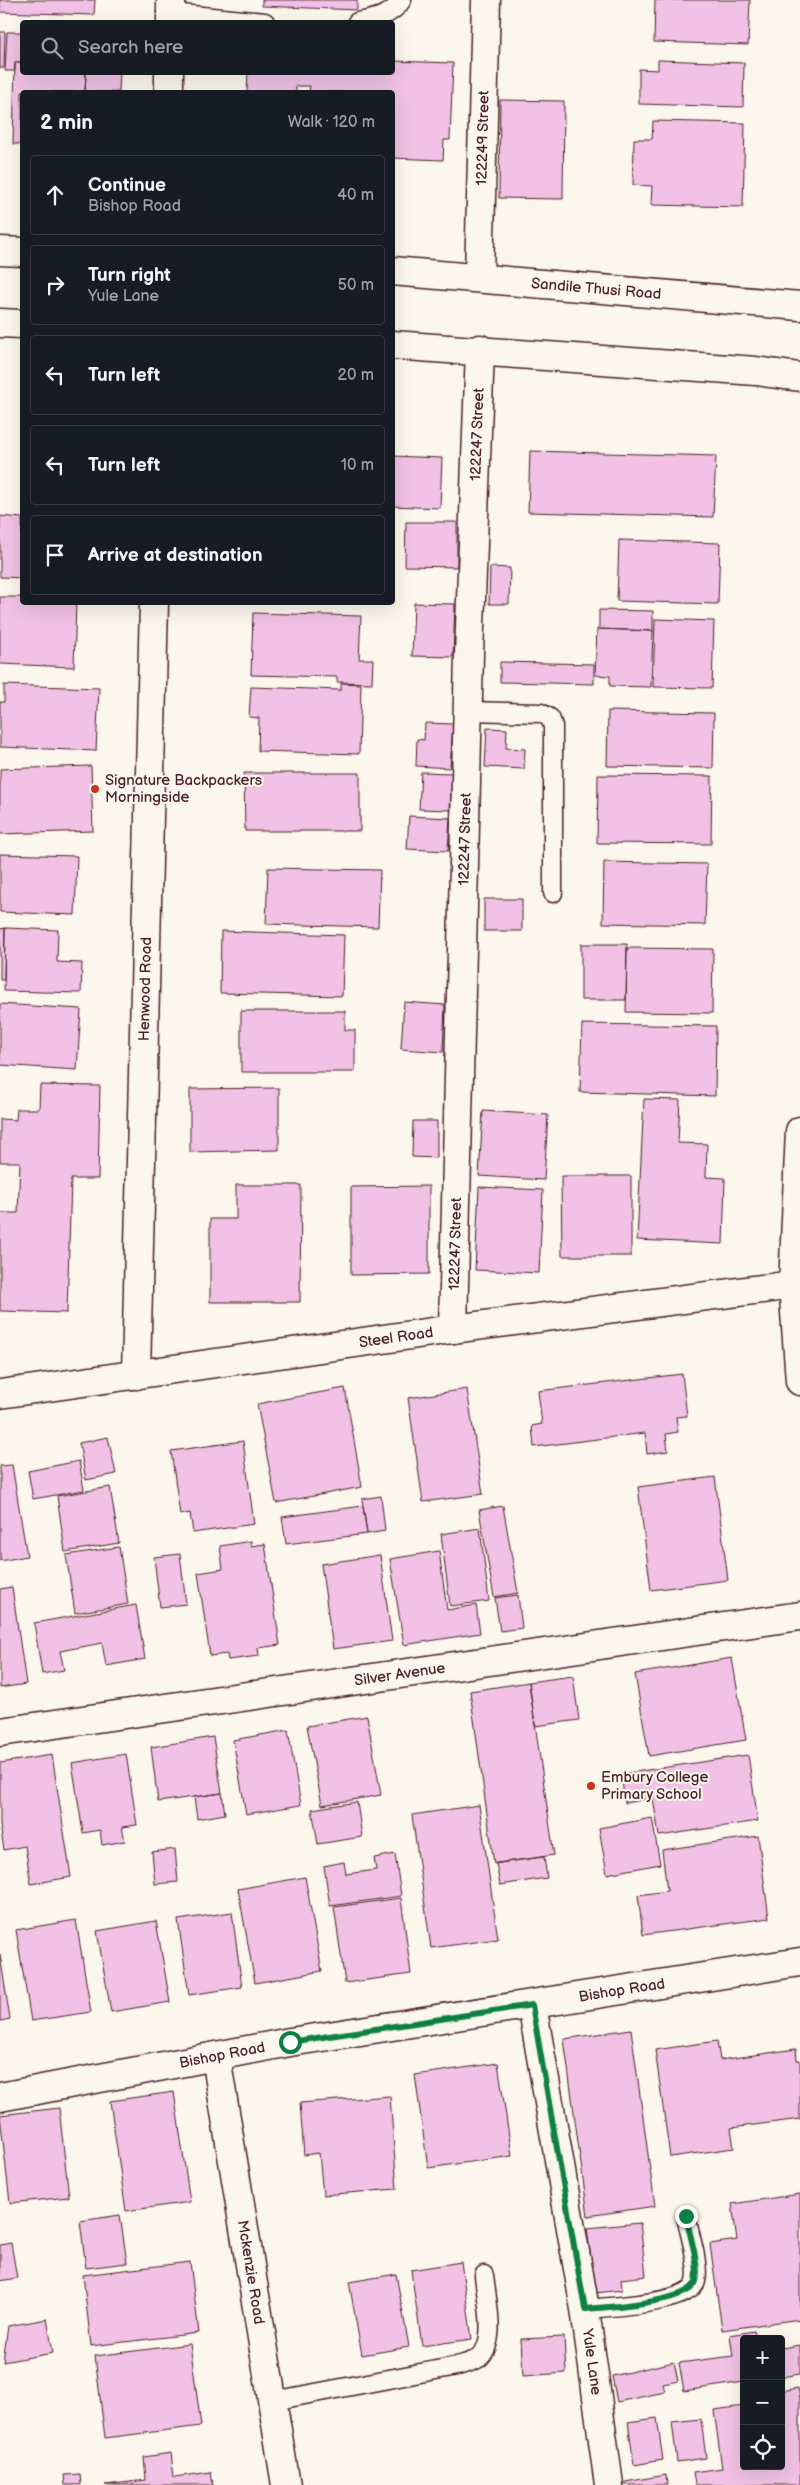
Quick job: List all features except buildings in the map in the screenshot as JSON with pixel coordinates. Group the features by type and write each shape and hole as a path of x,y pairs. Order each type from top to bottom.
{"street":[{"name":"122249 Street","path":"479,277 486,0"},
{"path":"169,75 169,90"},
{"path":"0,251 20,252"},
{"name":"Sandile Thusi Road","path":"395,271 800,306"},
{"path":"0,323 20,324"},
{"path":"395,345 480,349 756,371 800,377"},
{"name":"122247 Street","path":"453,1329 468,711 480,349"},
{"name":"Henwood Road","path":"136,1375 154,605"},
{"path":"800,1131 793,1285 800,1381"},
{"name":"Steel Road","path":"0,1394 453,1329 793,1285"},
{"name":"Silver Avenue","path":"0,1732 800,1616"},
{"name":"Bishop Road","path":"0,2097 290,2042 800,1962"},
{"name":"Yule Lane","path":"532,2005 585,2309 609,2485"},
{"name":"Mckenzie Road","path":"216,2057 286,2485"}],"lane":[{"path":"370,20 376,19 397,8 402,0"},
{"path":"171,12 246,20"},
{"path":"468,711 541,713 550,718 553,726 553,893"},
{"path":"585,2309 675,2298 690,2290 696,2282 696,2267 686,2216"},
{"path":"273,2401 457,2366 477,2359 487,2348 490,2337 484,2275"}],"place":[{"name":"Signature Backpackers Morningside","path":"95,789"},
{"name":"Embury College Primary School","path":"591,1786"}],"route":[{"path":"290,2042 532,2005 585,2309 675,2298 690,2290 696,2282 696,2267 686,2216"}]}
